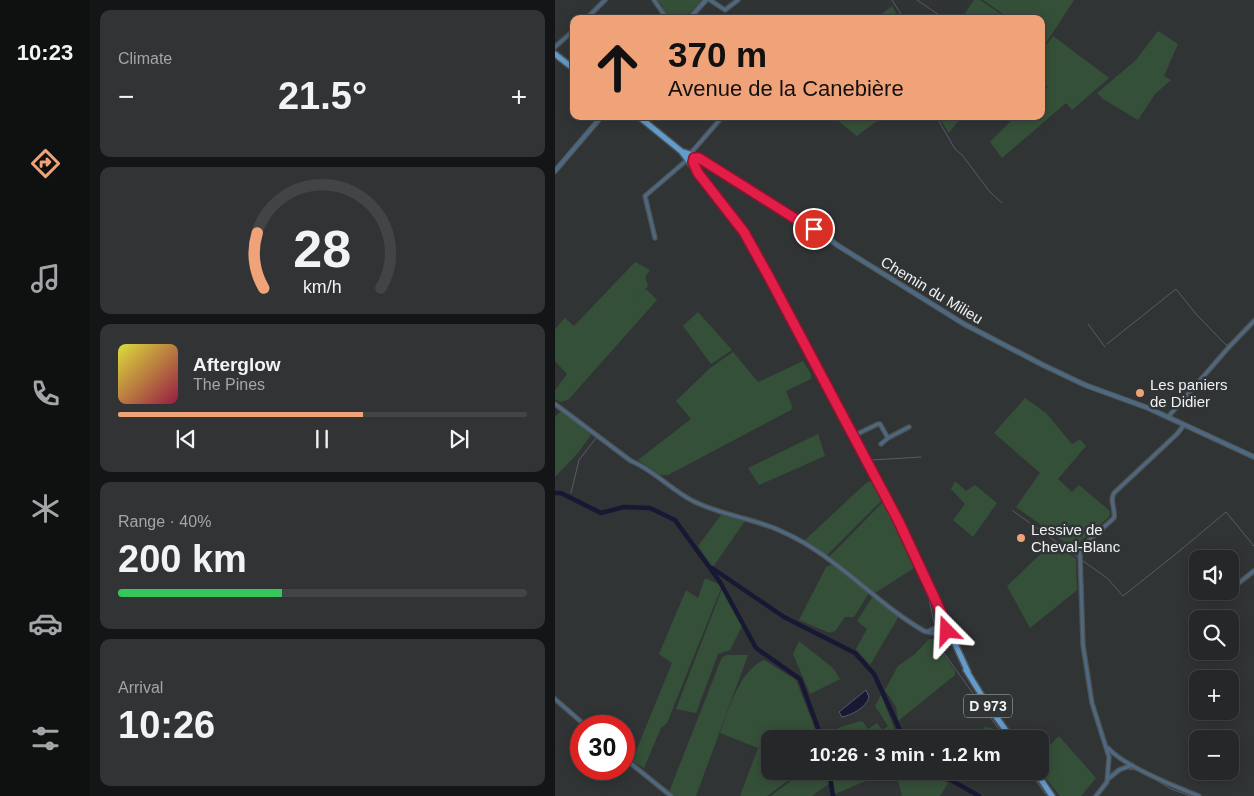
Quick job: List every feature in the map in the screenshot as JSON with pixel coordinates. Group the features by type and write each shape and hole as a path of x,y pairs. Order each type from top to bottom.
{"main road":[{"path":"555,54 570,65"},
{"path":"643,120 691,158"},
{"name":"D 973","path":"691,158 702,179 746,236 898,520 933,597 955,652 1005,730"},
{"name":"D 973","path":"944,624 968,672"},
{"path":"1041,780 1052,796"}],"street":[{"path":"589,15 605,0"},
{"path":"654,0 664,15"},
{"path":"693,15 706,0"},
{"path":"710,0 725,10 739,0"},
{"path":"555,48 570,34"},
{"path":"555,172 599,120"},
{"path":"655,238 645,196 691,158 720,120"},
{"name":"Chemin du Milieu","path":"691,158 824,235 963,324 1070,378 1148,408 1254,457"},
{"path":"1167,417 1254,321"},
{"path":"555,404 682,495 719,511 773,528 800,541 831,561 917,627 932,633 947,631 953,645 957,648"},
{"path":"853,436 880,424 888,438"},
{"path":"1107,780 1109,757 1092,703 1083,645 1080,553 1085,544 1114,518 1115,514 1111,501 1114,493 1177,434 1184,424"},
{"path":"881,444 909,427"},
{"path":"1239,583 1254,571"},
{"path":"928,632 944,624"},
{"path":"555,699 573,715"},
{"path":"1107,748 1157,778 1199,796"},
{"path":"1096,796 1107,780 1119,770 1133,765"},
{"path":"635,767 671,796"}],"green space":[{"path":"657,0 702,0 688,15 667,15 663,10 663,6"},
{"path":"974,0 980,0 1002,15 964,15"},
{"path":"983,0 1074,0 1046,43 1045,15 1004,15"},
{"path":"892,6 898,15 880,15"},
{"path":"1158,31 1178,44 1164,76 1171,80 1155,94 1138,120 1103,99 1097,93 1136,60"},
{"path":"1053,36 1109,78 1072,110 1066,103 1002,158 990,142 1012,120 1045,120 1045,90 1048,87 1045,85 1046,45"},
{"path":"837,120 879,120 857,136"},
{"path":"941,120 959,120 949,133"},
{"path":"635,262 650,270 645,277 648,286 633,303 646,289 657,300 568,400 560,402 555,399 555,390 567,374 555,361 555,329 565,318 574,326"},
{"path":"698,312 732,350 711,364 683,326"},
{"path":"733,352 758,382 803,361 811,374 811,379 786,391 792,406 791,410 668,475 660,475 638,460 691,419 676,401 710,368"},
{"path":"1025,398 1046,413 1072,444 1080,439 1086,446 1058,479 1072,492 1079,485 1110,511 1109,517 1073,548 1016,507 1040,473 994,433"},
{"path":"563,411 591,435 577,454 555,477 555,417"},
{"path":"818,434 825,456 759,485 748,468"},
{"path":"871,481 882,500 827,555 804,541 866,483"},
{"path":"955,481 966,491 975,485 997,503 973,537 953,520 965,504 951,489"},
{"path":"883,502 914,568 875,593 829,557"},
{"path":"721,515 745,521 713,567 698,546"},
{"path":"1053,542 1076,559 1077,590 1030,628 1007,586"},
{"path":"833,564 869,593 854,617 845,617 836,630 830,633 799,620 826,567"},
{"path":"705,578 722,586 667,723 661,728 644,768 635,763 635,754 672,663 659,654 686,590 698,598"},
{"path":"722,589 742,626 730,650 718,654 696,713 676,709"},
{"path":"874,597 899,616 870,665 856,649 867,629 857,621"},
{"path":"929,639 934,639 955,671 955,675 898,721 896,707 885,690 898,666 915,654"},
{"path":"799,641 833,668 840,679 810,694 793,654"},
{"path":"727,655 748,655 696,796 673,796 669,792 722,657"},
{"path":"764,660 796,680 815,730 761,730 761,780 789,780 767,796 740,796 758,748 720,733 731,702 741,682 755,665"},
{"path":"881,695 895,730 882,730 888,726 875,706"},
{"path":"860,721 868,729 877,723 882,730 838,730 838,728"},
{"path":"985,727 993,730 982,730"},
{"path":"1059,736 1096,778 1081,796 1060,796 1047,780 1049,780 1049,746"},
{"path":"792,780 830,780 830,783 812,796 771,796"},
{"path":"833,780 868,780 835,794"},
{"path":"898,780 943,780 948,783 940,796 902,796"}],"shaded area":[{"path":"866,690 869,697 868,701 854,712 842,717 839,712"}],"waterway":[{"path":"892,0 901,15"},
{"path":"917,0 939,15"},
{"path":"938,120 955,149 962,155 990,192 1002,203"},
{"path":"1107,344 1176,289 1196,314 1226,345 1229,345"},
{"path":"1088,324 1105,347"},
{"path":"1240,337 1254,324"},
{"path":"842,423 928,594 934,623"},
{"path":"571,493 579,460 596,438"},
{"path":"921,457 872,460 909,533 933,589"},
{"path":"555,493 561,493 601,513 624,507 650,508 675,520 720,582 756,648 800,679 819,730"},
{"path":"1013,511 1107,578 1123,596 1226,512 1254,546"},
{"path":"712,568 784,617 855,653 874,674 900,730"},
{"path":"941,649 1000,730"},
{"path":"1129,769 1138,770"},
{"path":"1146,774 1171,789 1190,796"},
{"path":"830,780 833,796"},
{"path":"951,780 979,796"},
{"path":"1035,780 1047,796"}],"place":[{"name":"Les paniers de Didier","path":"1140,393"},
{"name":"Lessive de Cheval-Blanc","path":"1021,538"}],"route":[{"path":"814,229 699,158 694,158 693,162 698,173 744,232 769,277 898,520 941,612 947,631"}]}
